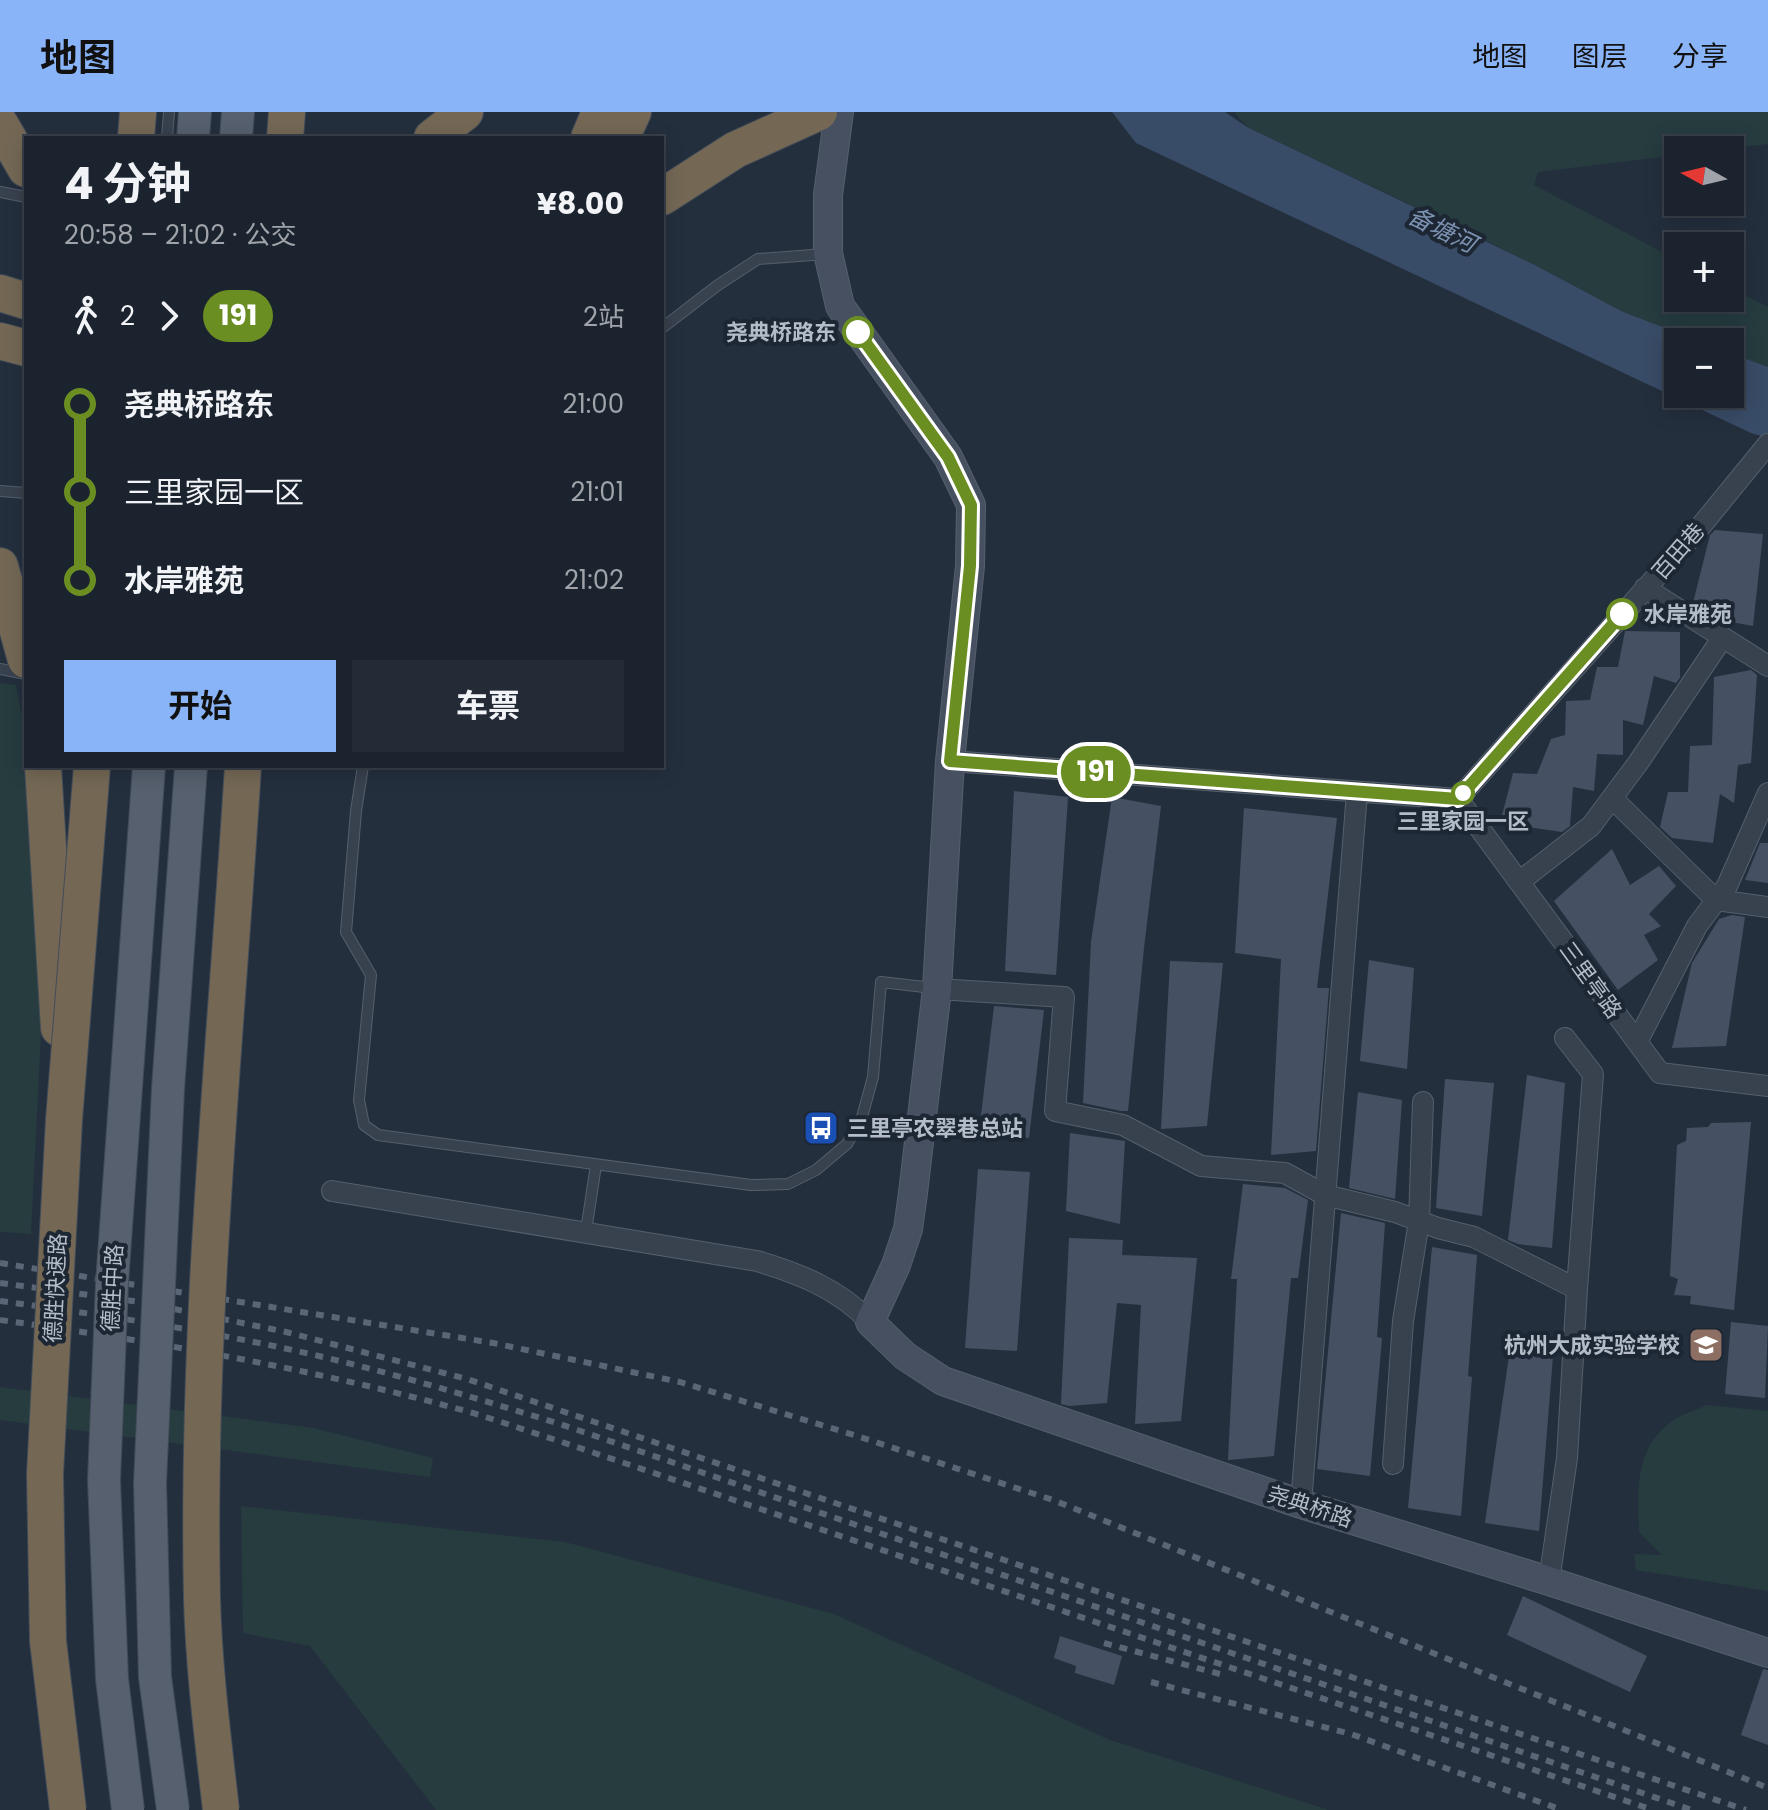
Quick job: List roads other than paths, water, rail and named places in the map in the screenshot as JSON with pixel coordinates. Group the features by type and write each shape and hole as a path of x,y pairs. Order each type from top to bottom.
{"highway":[{"path":"136,136 138,112"},
{"path":"285,136 287,112"},
{"path":"435,136 465,112"},
{"path":"590,136 600,112"},
{"path":"622,136 633,112"},
{"path":"664,196 735,150 819,112"},
{"path":"0,124 24,166"},
{"path":"0,293 24,300"},
{"path":"0,341 24,347"},
{"path":"0,566 24,653"},
{"path":"43,768 53,888 64,1120"},
{"path":"221,1810 202,1603 201,1484 206,1335 243,768"},
{"path":"237,859 259,768"},
{"name":"德胜快速路","path":"68,1810 48,1641 45,1474 64,1120 91,770"}],"main road":[{"path":"193,136 195,112"},
{"path":"236,136 238,112"},
{"name":"德胜中路","path":"128,1810 112,1679 104,1480 113,1267 149,768"},
{"name":"德胜中路","path":"173,1810 155,1677 150,1483 168,1089 191,768"}],"street":[{"path":"332,1191 757,1261 804,1276 854,1304 870,1322 896,1265 908,1229 937,989 950,761 970,566 971,505 948,457 840,306 828,253 828,195 839,112"},
{"name":"百田巷","path":"1458,799 1696,532 1768,444"},
{"path":"1645,588 1768,666"},
{"path":"1519,882 1591,826 1723,637"},
{"path":"950,761 1458,799"},
{"path":"1301,1504 1357,792"},
{"path":"1637,1042 1697,926 1727,886 1768,793"},
{"path":"1612,798 1716,900 1768,907"},
{"name":"三里亭路","path":"1458,799 1660,1073 1768,1086"},
{"path":"937,989 1064,997 1055,1111 1123,1125 1201,1166 1285,1173 1325,1195 1395,1212 1474,1237 1577,1289"},
{"path":"1549,1581 1567,1458 1593,1074 1565,1038"},
{"path":"1393,1464 1403,1321 1419,1221 1423,1102"},
{"name":"尧典桥路","path":"870,1322 905,1356 943,1381 1301,1504 1768,1653"}],"lane":[{"path":"167,136 169,112"},
{"path":"0,192 24,197"},
{"path":"664,326 758,259 828,253"},
{"path":"0,491 24,493"},
{"path":"0,669 24,674"},
{"path":"363,768 346,932 371,975 359,1100 364,1125 378,1135 751,1185 788,1184 816,1170 847,1144 862,1117 873,1077 881,982 937,989"},
{"path":"586,1231 596,1165"}],"water":[{"name":"备塘河","path":"1112,112 1225,112 1247,127 1535,265 1623,312 1665,328 1664,392 1136,143"},
{"path":"1744,358 1768,367 1768,438 1698,408 1744,408"}],"railway":[{"path":"0,1263 493,1343 680,1382 1053,1500 1768,1788"},
{"path":"0,1283 140,1302 286,1332 467,1379 1746,1810"},
{"path":"0,1301 142,1322 283,1348 388,1373 492,1403 1692,1810"},
{"path":"0,1320 283,1367 477,1414 1653,1810"},
{"path":"1104,1643 1220,1674"},
{"path":"1151,1682 1351,1734 1562,1810"}],"place":[{"name":"尧典桥路东","path":"858,332"},
{"name":"水岸雅苑","path":"1622,614"},
{"name":"三里家园一区","path":"1463,793"},
{"name":"三里亭农翠巷总站","path":"821,1128"},
{"name":"杭州大成实验学校","path":"1706,1345"}]}
